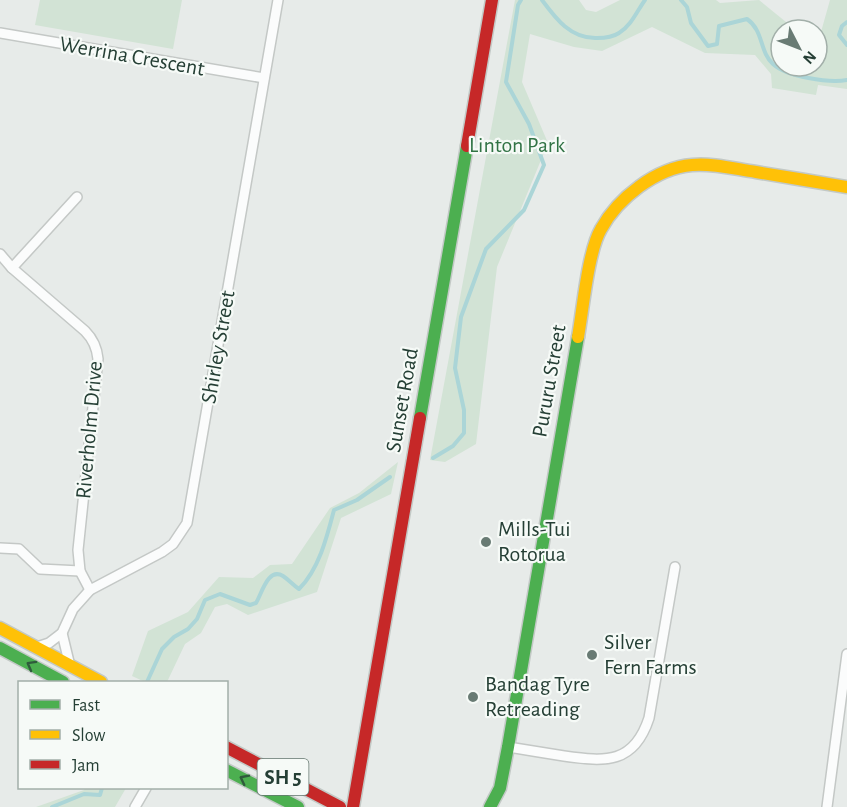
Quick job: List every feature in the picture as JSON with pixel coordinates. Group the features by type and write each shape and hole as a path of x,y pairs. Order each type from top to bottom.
{"main road":[{"name":"Sunset Road","path":"353,807 492,0"},
{"name":"Pururu Street","path":"490,807 500,788 508,747 592,257 600,230 616,208 643,184 669,170 692,165 719,166 847,188"},
{"path":"0,628 99,681"},
{"path":"0,648 61,681"},
{"name":"SH 5","path":"228,748 340,807"},
{"name":"SH 5","path":"228,771 298,807"}],"street":[{"name":"Shirley Street","path":"62,633 74,609 90,590 162,552 173,544 187,523 278,0"},
{"name":"Werrina Crescent","path":"0,33 264,78"},
{"path":"0,267 12,268 77,197"},
{"name":"Riverholm Drive","path":"0,254 12,268 85,331 93,340 97,351 78,550 80,571 90,590"},
{"path":"0,548 19,549 40,569 80,571"},
{"path":"508,747 595,761 614,759 627,753 636,745 644,733 649,718 675,567"},
{"path":"35,648 49,643 62,633 70,666"},
{"path":"827,807 847,654"},
{"path":"135,807 145,789"}],"green space":[{"path":"40,0 182,0 173,49 35,25"},
{"name":"Linton Park","path":"515,0 579,0 586,10 596,12 620,0 716,0 720,3 759,0 781,18 769,18 769,72 755,55 705,53 652,27 602,51 574,47 530,34 522,82 548,143 497,267 476,444 445,462 430,460"},
{"name":"Linton Park","path":"830,0 847,0 847,89 818,85 816,95 772,88 771,78 829,78 829,18 825,18"},
{"path":"398,462 391,494 341,518 317,592 248,615 227,604 215,607 201,633 185,644 167,681 143,681 132,676 148,631 188,612 219,577 253,578 270,565 292,564 330,508 359,493"},
{"path":"125,789 115,807 36,807 84,790"}],"waterway":[{"path":"433,458 453,446 464,433 464,410 455,368 461,317 486,249 524,210 544,165 529,124 506,82 518,5 521,0"},
{"path":"542,0 559,21 572,31 579,35 597,38 611,36 623,30 645,0"},
{"path":"681,0 687,7 691,23 708,46 717,44 719,26 747,19 756,29 765,53 779,69 808,78 830,81 847,80"},
{"path":"847,22 842,26 839,35 847,45"},
{"path":"147,681 162,649 197,619 205,600 220,594 250,605 256,603 269,578 278,574 299,589 317,562 334,510 357,500 390,477"},
{"path":"52,807 84,794 100,795 102,789"}],"traffic: fast":[{"path":"420,418 467,146"},
{"path":"490,807 500,788 508,747 578,337"},
{"path":"0,648 61,681"},
{"path":"228,771 298,807"}],"traffic: slow":[{"path":"578,337 589,265 596,239 617,206 639,186 652,178 678,167 708,165 847,187"},
{"path":"0,628 99,681"}],"traffic: jam":[{"path":"467,146 492,0"},
{"path":"353,807 420,418"},
{"path":"228,748 340,807"}],"place":[{"name":"Mills-Tui Rotorua","path":"486,542"},
{"name":"Silver Fern Farms","path":"592,655"},
{"name":"Bandag Tyre Retreading","path":"473,697"}]}
